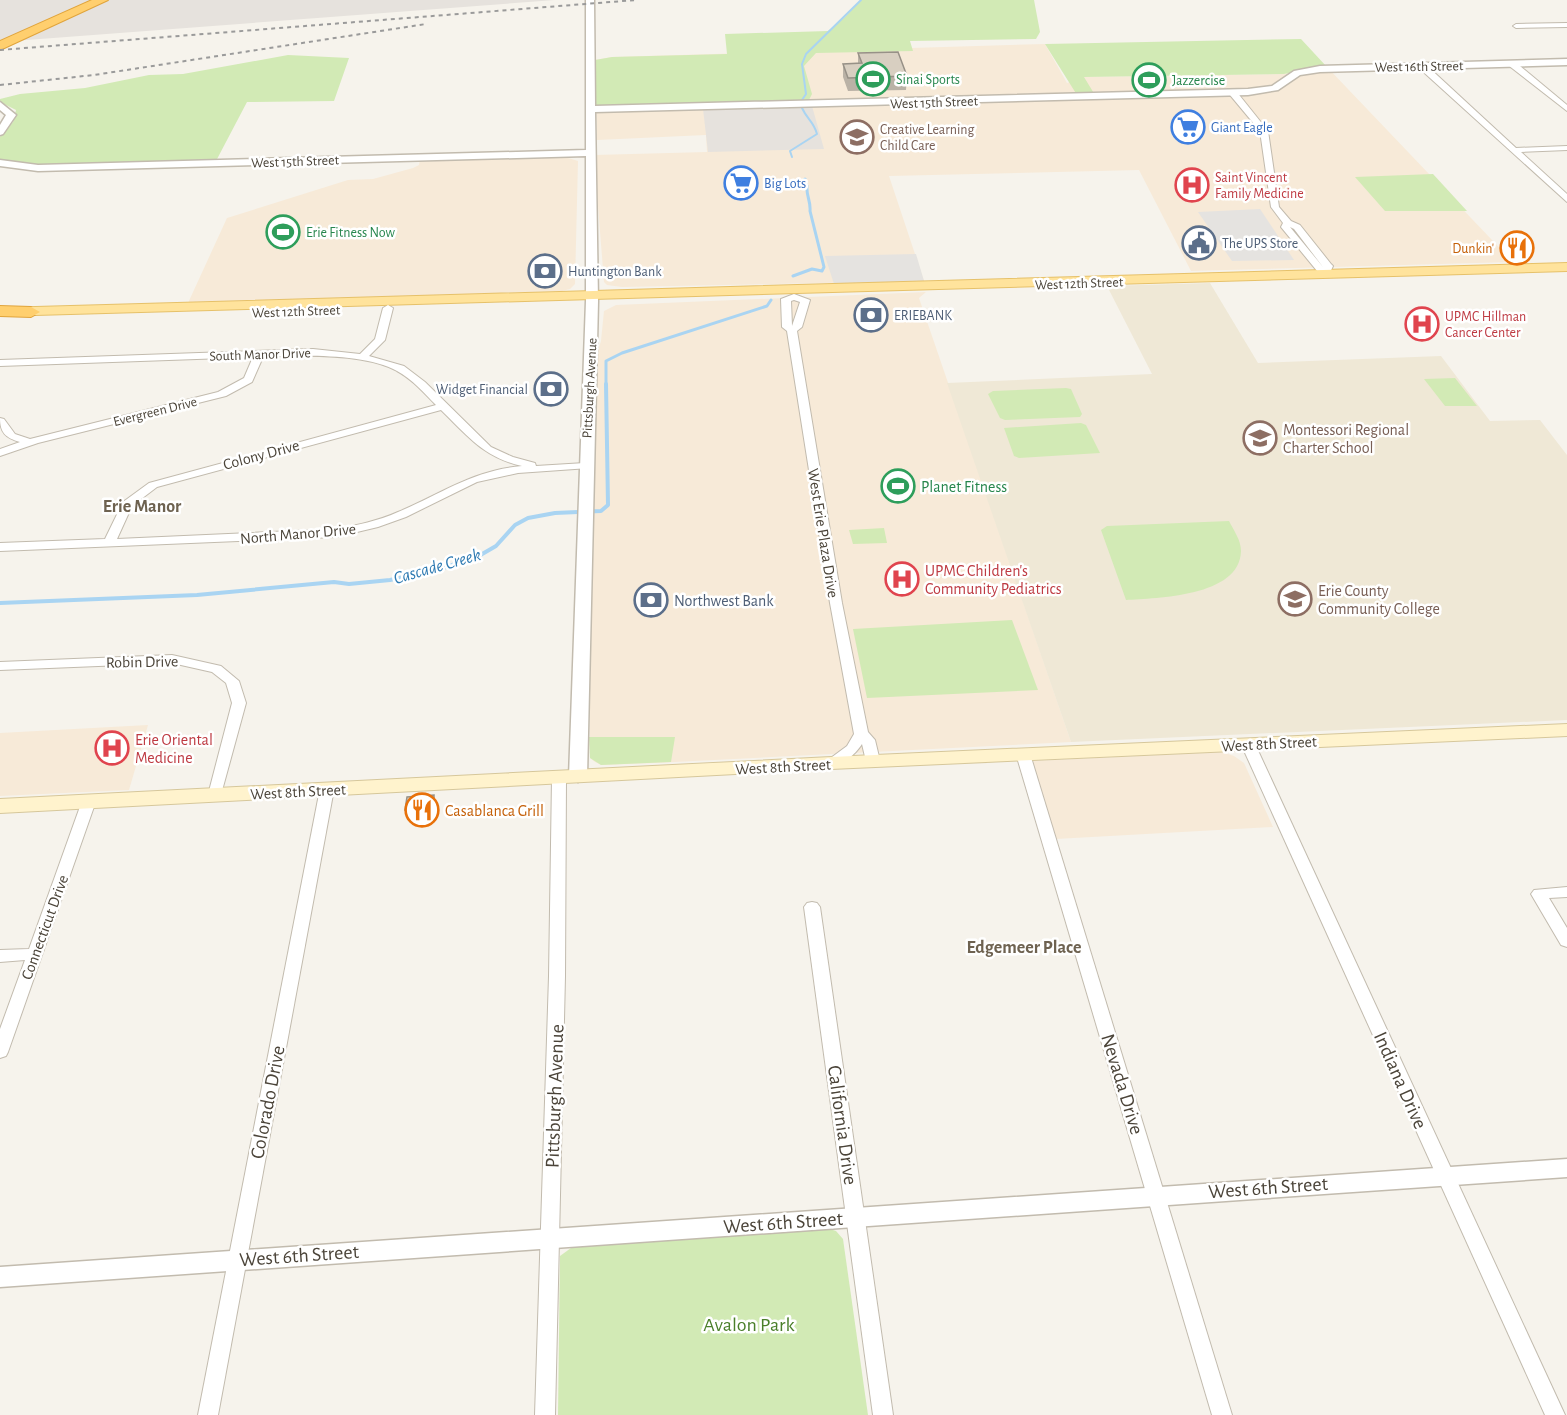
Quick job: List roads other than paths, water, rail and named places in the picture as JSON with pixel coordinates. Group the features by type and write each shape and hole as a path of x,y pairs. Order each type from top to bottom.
{"highway":[{"path":"0,34 75,0"},
{"path":"0,46 102,0"},
{"path":"0,312 31,312"}],"main road":[{"name":"West 12th Street","path":"31,312 521,295 566,294 592,297 793,294 1567,267"},
{"name":"West 12th Street","path":"0,322 566,302 592,297"},
{"name":"West 8th Street","path":"0,806 831,763 1567,730"}],"street":[{"name":"Pittsburgh Avenue","path":"545,1415 557,976 585,512 592,297 590,0"},
{"path":"1516,26 1567,25"},
{"name":"West 16th Street","path":"1277,87 1293,74 1310,70 1567,62"},
{"path":"1511,63 1567,109"},
{"path":"1422,66 1567,199"},
{"name":"West 15th Street","path":"590,109 1233,93 1277,87"},
{"path":"1233,93 1264,131 1274,204 1288,224 1285,227 1325,275"},
{"path":"0,132 11,115 2,105"},
{"path":"1513,150 1567,148"},
{"name":"West 15th Street","path":"0,163 38,168 590,153"},
{"path":"792,330 797,327 805,300 793,294"},
{"name":"West Erie Plaza Drive","path":"793,294 786,300 786,327 792,330 837,611 861,734 868,740 873,761"},
{"path":"362,357 380,340 388,308"},
{"name":"South Manor Drive","path":"0,363 313,352 362,357 408,373 487,449 509,460 545,468"},
{"name":"Evergreen Drive","path":"0,453 30,442 222,394 248,380 259,354"},
{"name":"Colony Drive","path":"110,543 127,504 153,484 444,406"},
{"path":"0,421 11,435 30,442"},
{"path":"474,479 488,458 487,449"},
{"name":"North Manor Drive","path":"0,547 299,536 355,530 402,515 474,479 545,468 585,466"},
{"name":"Robin Drive","path":"0,666 172,659 216,669 232,681 239,703 215,795"},
{"path":"831,763 852,749 861,734"},
{"name":"Indiana Drive","path":"1248,744 1555,1415"},
{"name":"Nevada Drive","path":"1023,754 1222,1415"},
{"name":"Colorado Drive","path":"208,1415 327,789"},
{"name":"Connecticut Drive","path":"0,1052 89,801"},
{"path":"1567,892 1539,894 1567,941"},
{"name":"California Drive","path":"812,907 883,1415"},
{"path":"0,956 34,954"},
{"name":"West 6th Street","path":"0,1277 1567,1168"}],"waterway":[{"name":"Cascade Creek","path":"800,103 806,94 802,64 806,54 861,0"},
{"name":"Cascade Creek","path":"792,157 790,151 817,134 802,108"},
{"name":"Cascade Creek","path":"793,276 812,269 822,271 824,267 810,211 807,186 802,182 805,179"},
{"name":"Cascade Creek","path":"606,384 606,361 622,353 767,306 771,300"},
{"name":"Cascade Creek","path":"0,603 197,595 334,582 349,584 390,580 437,570 477,557 496,546 515,525 528,518 555,513 601,511 608,505 606,384"}],"railway":[{"path":"0,50 636,0"},
{"path":"0,85 94,75 426,24"}],"place":[{"name":"Sinai Sports","path":"873,79"},
{"name":"Jazzercise","path":"1149,80"},
{"name":"Giant Eagle","path":"1188,127"},
{"name":"Creative Learning Child Care","path":"857,137"},
{"name":"Big Lots","path":"741,183"},
{"name":"Saint Vincent Family Medicine","path":"1192,185"},
{"name":"Erie Fitness Now","path":"283,232"},
{"name":"The UPS Store","path":"1199,243"},
{"name":"Dunkin'","path":"1517,248"},
{"name":"Huntington Bank","path":"545,271"},
{"name":"ERIEBANK","path":"871,315"},
{"name":"UPMC Hillman Cancer Center","path":"1422,324"},
{"name":"Widget Financial","path":"551,389"},
{"name":"Montessori Regional Charter School","path":"1260,438"},
{"name":"Planet Fitness","path":"898,486"},
{"name":"UPMC Children's Community Pediatrics","path":"902,579"},
{"name":"Erie County Community College","path":"1295,599"},
{"name":"Northwest Bank","path":"651,600"},
{"name":"Erie Oriental Medicine","path":"112,748"},
{"name":"Casablanca Grill","path":"422,810"}],"district":[{"name":"Erie Manor","path":"142,506"},
{"name":"Edgemeer Place","path":"1024,947"}],"park label":[{"name":"Avalon Park","path":"749,1324"}]}
